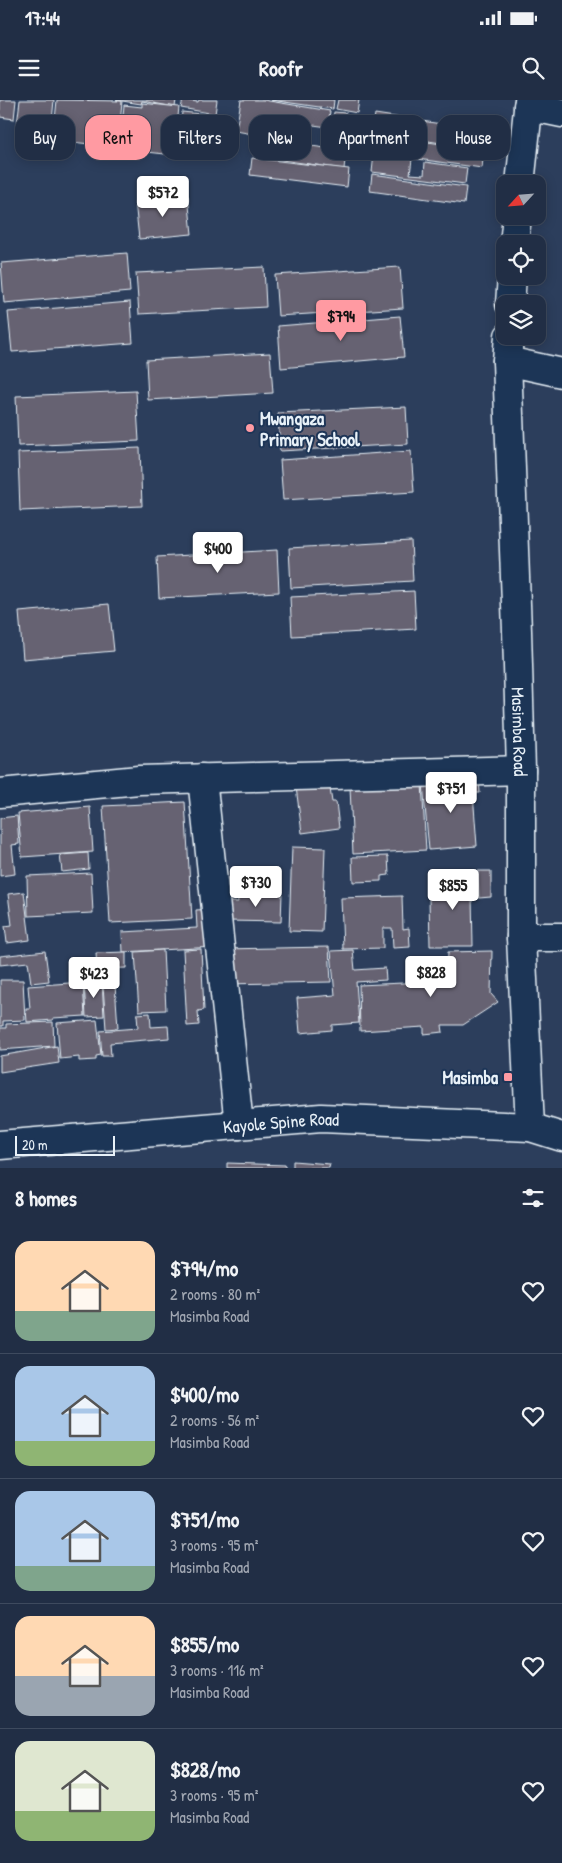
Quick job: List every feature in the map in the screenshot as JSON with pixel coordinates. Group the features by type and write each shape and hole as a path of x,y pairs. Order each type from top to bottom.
{"street":[{"path":"521,175 529,103 562,113"},
{"path":"508,349 562,373"},
{"name":"Masimba Road","path":"508,349 518,631 521,770 521,937 530,1127"},
{"path":"0,793 139,780 521,770"},
{"path":"202,778 239,1125"},
{"path":"521,937 562,937"},
{"name":"Kayole Spine Road","path":"0,1145 321,1118 530,1127 562,1136"}],"building":[{"path":"0,100 16,100 14,119 0,117"},
{"path":"20,100 54,100 53,115 18,115"},
{"path":"57,100 122,101 121,115 85,115 85,143 75,142 75,115 56,115"},
{"path":"116,100 176,100 175,107 142,101 141,104"},
{"path":"183,100 198,102 199,100 217,100 215,114 181,108"},
{"path":"241,100 263,100 330,111 330,115 321,115 321,126 311,125 311,115 249,115 249,133 239,132"},
{"path":"271,100 334,100 333,109"},
{"path":"338,100 359,100 357,113 336,109"},
{"path":"142,103 179,107 178,115 161,115 161,154 151,152 151,115 123,115 124,105 142,107"},
{"path":"182,112 211,115 182,115"},
{"path":"334,112 346,113 346,115 334,115"},
{"path":"427,122 437,123 437,142 427,141"},
{"path":"427,142 437,143 437,160 483,160 482,168 425,160 427,160"},
{"path":"311,146 321,147 321,160 345,160 344,169 282,160 311,160"},
{"path":"252,160 270,160 349,169 347,187 250,175"},
{"path":"373,160 412,160 410,174 424,175 425,162 467,168 465,184 372,172"},
{"path":"372,174 466,187 464,204 370,191"},
{"path":"188,196 192,234 139,239 135,201"},
{"path":"127,253 130,292 4,303 1,263"},
{"path":"264,267 266,307 139,314 136,273"},
{"path":"400,267 403,308 278,316 275,275"},
{"path":"130,302 133,343 12,352 8,312"},
{"path":"400,316 404,357 281,368 278,326"},
{"path":"270,353 273,393 148,400 146,360"},
{"path":"136,391 139,441 18,446 16,396"},
{"path":"406,407 408,444 280,451 278,413"},
{"path":"140,448 142,506 20,511 18,453"},
{"path":"411,451 414,492 283,500 280,460"},
{"path":"411,541 413,581 291,588 289,548"},
{"path":"277,550 279,592 159,598 157,557"},
{"path":"414,591 416,629 292,636 290,597"},
{"path":"109,604 114,651 23,659 19,612"},
{"path":"479,779 480,793 473,793 477,846 429,850 423,784"},
{"path":"329,782 332,802 336,802 339,828 302,833 296,787"},
{"path":"422,784 426,850 353,854 350,787"},
{"path":"185,802 192,919 110,923 103,806"},
{"path":"90,807 93,852 22,857 18,813"},
{"path":"17,816 19,844 12,845 15,874 0,876 0,818"},
{"path":"292,847 325,848 322,932 289,931"},
{"path":"88,853 89,869 62,872 60,855"},
{"path":"388,856 389,875 381,876 381,881 353,882 352,857"},
{"path":"478,871 491,871 491,897 479,898"},
{"path":"91,873 93,913 28,916 27,876"},
{"path":"437,876 477,876 478,897 472,897 473,946 430,946 429,897 437,896"},
{"path":"24,892 30,940 7,943 5,926 12,925 8,894"},
{"path":"237,892 282,893 281,922 228,921 227,902 238,902"},
{"path":"402,896 403,929 409,928 410,947 393,948 392,928 383,928 383,948 343,949 341,898"},
{"path":"213,909 215,947 123,952 122,932 197,928 196,910"},
{"path":"329,947 331,982 224,984 223,949"},
{"path":"201,949 204,1010 198,1011 199,1025 187,1026 183,950"},
{"path":"163,950 166,1010 139,1011 135,952"},
{"path":"353,950 355,970 385,968 386,980 356,982 359,1023 332,1025 332,1030 300,1033 297,998 335,995 331,951"},
{"path":"45,951 49,981 31,983 28,962 0,965 0,956"},
{"path":"492,951 491,994 498,1002 463,1025 442,1025 443,1032 424,1034 424,1027 360,1031 359,985 447,981 448,952"},
{"path":"126,952 126,968 97,969 96,953"},
{"path":"114,970 118,1028 106,1029 102,971"},
{"path":"0,980 23,980 25,1020 3,1021 3,1026 0,1026"},
{"path":"102,980 104,1016 86,1017 84,981"},
{"path":"83,982 85,1016 27,1022 26,1009 30,1009 28,986"},
{"path":"150,1013 151,1027 168,1026 169,1038 110,1043 111,1056 102,1056 100,1031 138,1028 137,1014"},
{"path":"97,1020 101,1055 96,1056 96,1060 79,1061 79,1057 60,1059 57,1023"},
{"path":"53,1022 54,1046 0,1050 0,1028 6,1028 6,1024"},
{"path":"57,1046 59,1063 0,1072 0,1056"},
{"path":"293,1161 330,1164 329,1168 293,1168"},
{"path":"227,1163 285,1165 285,1168 227,1168"}],"place":[{"name":"Mwangaza Primary School","path":"250,428"},
{"name":"Masimba","path":"508,1077"}]}
